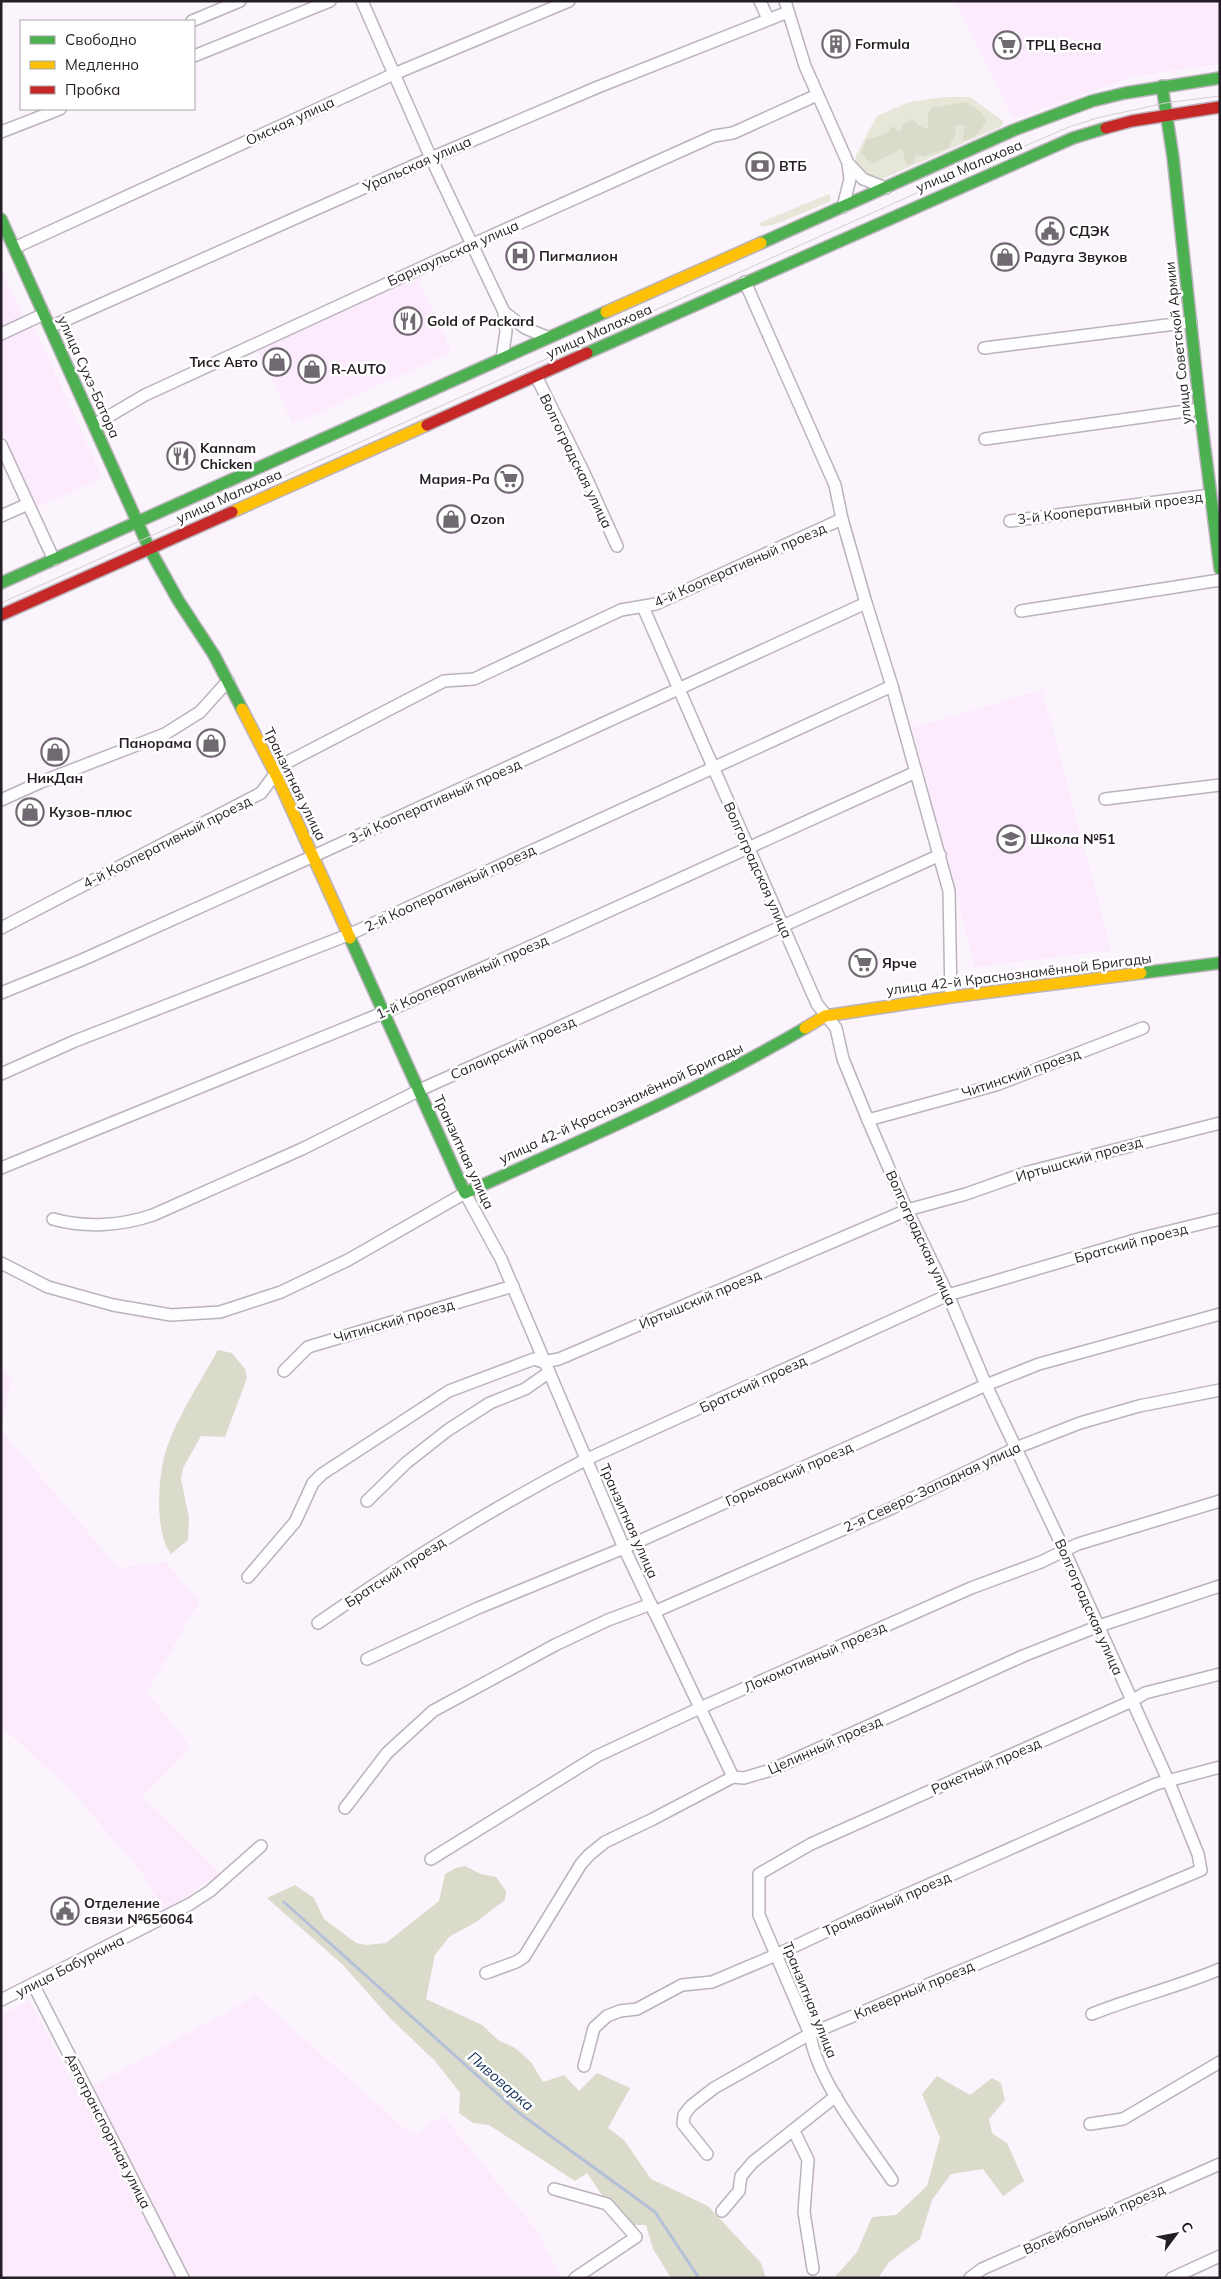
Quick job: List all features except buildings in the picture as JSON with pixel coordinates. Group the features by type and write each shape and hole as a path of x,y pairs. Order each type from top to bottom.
{"main road":[{"name":"улица Малахова","path":"1,583 547,337 843,207 887,188 945,172 1014,130 1070,109 1124,93 1220,78"},
{"name":"улица Советской Армии","path":"1162,86 1167,114 1220,569"},
{"name":"улица Малахова","path":"1,616 745,282 1073,138 1132,121 1220,107"},
{"path":"945,172 953,190"},
{"name":"улица Сухэ-Батора","path":"1,219 149,548"},
{"name":"Транзитная улица","path":"149,548 228,681 276,775 465,1193"},
{"name":"улица 42-й Краснознамённой Бригады","path":"465,1193 681,1095 754,1058 825,1016 951,997 1220,963"}],"street":[{"path":"194,20 240,1"},
{"path":"195,56 330,1"},
{"path":"362,1 431,158 504,312 506,332 502,358"},
{"name":"Омская улица","path":"14,248 394,74 569,1"},
{"path":"760,1 768,19"},
{"path":"786,7 805,66 848,162 863,179 887,188"},
{"name":"Уральская улица","path":"50,327 598,86 768,19 786,7"},
{"name":"Барнаульская улица","path":"94,425 145,395 471,245 714,136 733,133 817,96"},
{"path":"1,132 57,110"},
{"path":"843,207 850,179 848,162"},
{"path":"745,282 836,485 842,519 892,686 949,891 951,997"},
{"path":"504,312 525,328 547,337"},
{"path":"1,334 44,314"},
{"path":"984,348 1191,322"},
{"name":"Волгоградская улица","path":"536,376 584,473 617,546"},
{"path":"985,439 1200,409"},
{"path":"1,445 54,560"},
{"name":"3-й Кооперативный проезд","path":"1010,521 1210,495"},
{"path":"1,516 28,504"},
{"name":"4-й Кооперативный проезд","path":"1,928 261,793 282,765 444,681 474,679 621,610 656,604 842,519"},
{"path":"1021,611 1220,580"},
{"name":"3-й Кооперативный проезд","path":"1,993 82,960 680,690 763,649 866,604"},
{"name":"Волгоградская улица","path":"643,607 817,1004 836,1028 843,1059 907,1210 948,1295 986,1385 1064,1550 1168,1780 1198,1854 1201,1870"},
{"path":"1,800 41,782 166,734 200,712 228,681"},
{"name":"2-й Кооперативный проезд","path":"1,1074 75,1041 348,935 892,686"},
{"name":"1-й Кооперативный проезд","path":"1,1168 383,1012 916,772"},
{"path":"1105,799 1220,785"},
{"name":"Салаирский проезд","path":"53,1219 71,1224 129,1223 302,1149 419,1092 940,855"},
{"name":"Читинский проезд","path":"868,1120 996,1085 1143,1028"},
{"name":"Иртышский проезд","path":"248,1577 295,1522 313,1483 322,1474 449,1391 534,1359 544,1362 560,1359 907,1210 966,1194 1028,1172 1220,1123"},
{"name":"улица 42-й Краснознамённой Бригады","path":"1,1263 48,1287 113,1305 171,1315 220,1312 281,1292 348,1260 465,1193"},
{"name":"Транзитная улица","path":"465,1193 501,1259 624,1548 733,1777"},
{"name":"Братский проезд","path":"318,1623 454,1533 585,1460 948,1295 1142,1238 1220,1219"},
{"name":"Читинский проезд","path":"284,1371 308,1347 513,1286"},
{"name":"Горьковский проезд","path":"367,1658 478,1608 624,1548 986,1385 1039,1364 1220,1314"},
{"path":"367,1501 406,1463 448,1430 490,1403 525,1389 548,1373"},
{"name":"2-я Северо-Западная улица","path":"345,1808 387,1753 433,1711 555,1645 608,1620 652,1608 892,1508 1016,1448 1080,1422 1140,1406 1220,1390"},
{"name":"Локомотивный проезд","path":"431,1858 597,1756 700,1708 971,1588 1040,1562 1064,1550 1220,1501"},
{"name":"Целинный проезд","path":"486,1973 516,1962 524,1956 580,1864 605,1842 653,1820 733,1777 744,1778 771,1770 1023,1656 1099,1626 1220,1586"},
{"name":"Ракетный проезд","path":"759,1874 811,1844 1132,1701 1145,1693 1220,1674"},
{"name":"Трамвайный проезд","path":"584,2066 594,2028 607,2016 620,2010 638,2009 682,1985 712,1982 1156,1784 1220,1766"},
{"name":"улица Бабуркина","path":"1,2000 190,1904 210,1890 262,1846"},
{"name":"Клеверный проезд","path":"707,2154 683,2124 684,2115 691,2106 714,2088 810,2034 1201,1870"},
{"name":"Транзитная улица","path":"759,1874 759,1915 810,2034 812,2051 836,2096 892,2180"},
{"path":"1092,2014 1127,1999 1193,1981 1220,1969"},
{"name":"Автотранспортная улица","path":"33,1984 183,2278"},
{"path":"1090,2124 1123,2119 1220,2062"},
{"path":"722,2211 739,2191 741,2176 753,2162 836,2096"},
{"path":"794,2131 808,2160 804,2212 813,2269"},
{"name":"Волейбольный проезд","path":"970,2278 982,2269 1220,2164"},
{"path":"554,2190 607,2204 636,2237 575,2278"},
{"path":"1172,2278 1220,2256"}],"shaded area":[{"path":"955,1 1220,1 1220,64 1135,76 1013,119"},
{"path":"944,97 970,97 1002,120 1003,124 880,180 864,176 855,163 856,155 877,116 909,102"},
{"path":"829,194 831,199 829,202 776,224 762,227 759,223"},
{"path":"1,268 26,324 35,329 102,477 31,511 1,445"},
{"path":"417,276 451,352 293,424 257,348"},
{"name":"Школа №51","path":"1042,690 1111,950 975,967 912,728"},
{"path":"1,1372 12,1376 1,1428"},
{"path":"1,1430 118,1568 166,1562 199,1602 147,1692 190,1747 142,1797 220,1873 165,1911 141,1871 69,1788 1,1726"},
{"path":"256,1996 413,2136 443,2116 534,2227 562,2278 1,2278 1,2015 29,2001 79,2094"}],"green space":[{"path":"965,102 981,112 986,120 980,131 971,138 962,141 965,125 955,125 956,133 948,148 925,156 916,155 913,163 907,166 902,149 871,164 861,153 866,140 885,134 893,126 899,132 903,125 911,119 925,129 928,128 928,115 931,108"},
{"path":"218,1350 232,1353 245,1369 247,1378 225,1437 201,1436 183,1468 181,1479 189,1518 188,1540 171,1554 165,1544 159,1499 165,1453 179,1419"},
{"path":"465,1866 481,1874 496,1877 506,1891 505,1900 476,1922 449,1937 435,1955 426,1999 482,2025 498,2040 515,2048 531,2062 543,2082 564,2075 579,2091 597,2073 630,2088 608,2128 624,2140 651,2179 708,2206 761,2263 766,2278 671,2278 653,2249 646,2225 633,2225 606,2213 602,2195 587,2173 575,2181 489,2125 473,2123 459,2113 460,2093 435,2061 391,2019 343,1965 267,1898 295,1885 314,1898 324,1919 356,1943 366,1945 386,1943 439,1901 445,1874"},
{"path":"937,2076 970,2095 992,2078 1001,2083 1005,2100 989,2119 992,2133 1007,2143 1024,2181 1003,2196 983,2169 951,2174 932,2200 920,2239 889,2262 878,2278 834,2278 857,2252 872,2217 896,2215 927,2186 940,2138 922,2094"}],"waterway":[{"name":"Пивоварка","path":"284,1902 519,2113 655,2212 699,2278"}],"tram line":[{"path":"1,603 948,179 1069,127 1097,118 1165,103 1220,96"}],"traffic: fast":[{"path":"761,243 1014,130 1092,101 1125,93 1220,78"},
{"path":"1162,86 1173,157 1200,409 1220,569"},
{"path":"587,353 1073,138 1106,128"},
{"path":"1,219 149,548 178,600 214,655 242,709"},
{"path":"1,583 606,312"},
{"path":"350,938 465,1193 680,1095 805,1028"},
{"path":"1141,973 1220,963"}],"traffic: slow":[{"path":"606,312 761,243"},
{"path":"232,512 427,425"},
{"path":"242,709 276,775 350,938"},
{"path":"805,1028 825,1016 951,997 1141,973"}],"traffic: jam":[{"path":"1106,128 1132,121 1220,107"},
{"path":"427,425 587,353"},
{"path":"1,615 232,512"}],"place":[{"name":"Formula","path":"836,44"},
{"name":"ТРЦ Весна","path":"1007,45"},
{"name":"ВТБ","path":"760,166"},
{"name":"СДЭК","path":"1050,231"},
{"name":"Пигмалион","path":"520,256"},
{"name":"Радуга Звуков","path":"1005,257"},
{"name":"Gold of Packard","path":"408,321"},
{"name":"Тисс Авто","path":"277,362"},
{"name":"R-AUTO","path":"312,369"},
{"name":"Kannam Chicken","path":"181,456"},
{"name":"Мария-Ра","path":"509,479"},
{"name":"Ozon","path":"451,519"},
{"name":"Панорама","path":"211,743"},
{"name":"НикДан","path":"55,752"},
{"name":"Кузов-плюс","path":"30,812"},
{"name":"Школа №51","path":"1011,839"},
{"name":"Ярче","path":"863,963"},
{"name":"Отделение связи №656064","path":"65,1911"}]}
